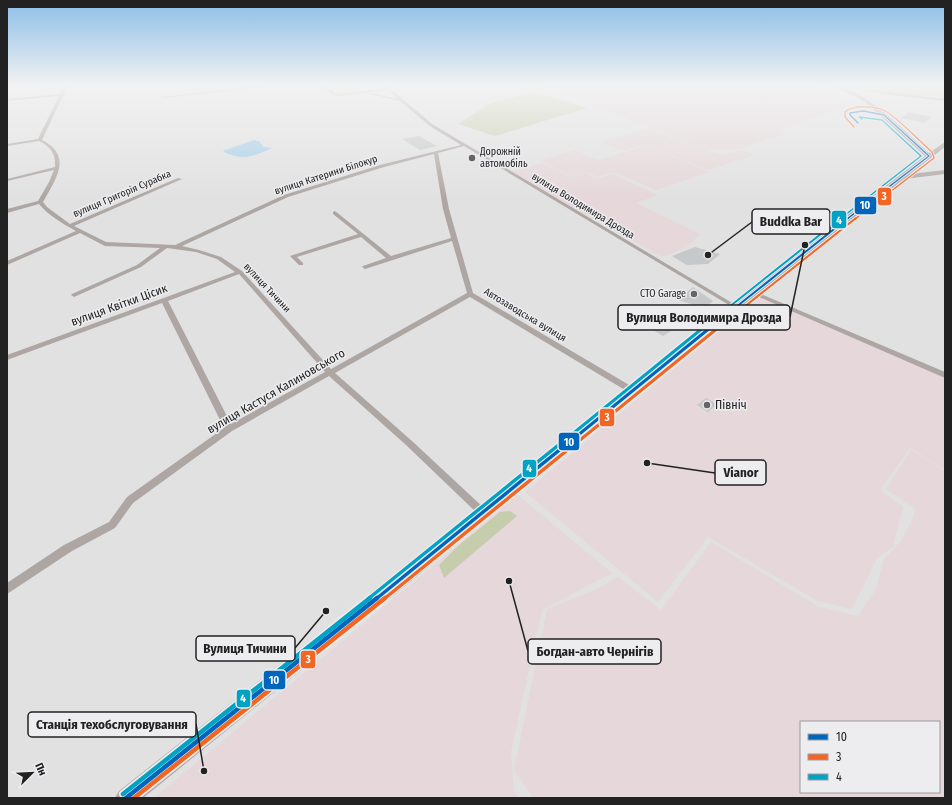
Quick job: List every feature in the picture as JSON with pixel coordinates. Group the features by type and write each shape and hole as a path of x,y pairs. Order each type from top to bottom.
{"main road":[{"path":"893,124 929,156"},
{"path":"126,798 416,568 482,512 736,307 945,144"},
{"path":"920,164 945,168"},
{"path":"902,177 945,172"}],"street":[{"path":"40,140 48,124"},
{"name":"вулиця Володимира Дрозда","path":"429,124 736,307"},
{"path":"7,145 40,140 51,147 58,156 58,168 40,202 7,211"},
{"name":"вулиця Катерини Білокур","path":"176,247 286,196 382,166 464,145"},
{"name":"Автозаводська вулиця","path":"436,152 446,209 470,294 633,391"},
{"path":"7,180 58,168"},
{"name":"вулиця Григорія Сурабка","path":"70,226 180,179"},
{"name":"вулиця Тичини","path":"40,202 44,208 70,226 105,244 176,247 197,251 219,258 240,272 330,373 409,443 482,512"},
{"path":"336,214 390,258"},
{"path":"7,263 81,231"},
{"path":"301,264 293,256 361,235"},
{"path":"365,268 390,258 454,239"},
{"path":"74,295 139,266 165,247"},
{"name":"вулиця Квітки Цісик","path":"7,358 240,272"},
{"path":"754,293 945,375"},
{"name":"вулиця Кастуся Калиновського","path":"7,589 68,548 112,525 130,500 229,429 470,294"},
{"path":"164,300 229,429"}],"shaded area":[{"path":"640,124 798,124 780,130 788,133 739,149 706,150"},
{"path":"648,129 702,149 724,155 740,150 755,155 709,170 645,145 622,151 600,142"},
{"path":"646,146 710,172 656,190 614,172 597,177 587,172 571,176 540,160 574,150 598,160"},
{"path":"543,163 571,177 586,173 597,179 613,174 658,195 636,203 700,234 687,247 662,257 509,172"},
{"path":"760,298 945,377 945,470 910,448 880,490 903,507 893,547 877,558 852,609 818,601 708,537 658,602 525,492"},
{"path":"911,450 945,471 945,798 533,798 514,770 547,609 597,589 618,577 661,610 711,542 819,607 858,616 876,589 884,559 901,541 916,509 886,489"},
{"path":"518,495 612,573 542,610 511,752 514,791 518,798 154,798"}],"green space":[{"path":"459,124 536,124 495,136"},
{"path":"510,511 517,516 444,578 439,565 459,545 500,512"}],"water":[{"path":"254,140 261,142 260,144 262,144 263,147 272,148 245,157 235,156 223,151"}],"building":[{"path":"419,136 437,146 420,150 402,139"},
{"path":"695,247 720,254 708,264 687,265 672,256"},
{"name":"СТО Garage","path":"693,287 713,301 705,308 678,300"},
{"path":"656,320 674,329 663,336 646,326"},
{"name":"Північ","path":"706,398 717,404 708,412 697,405"}],"transit line":[{"name":"3","path":"851,124 854,127"},
{"name":"4","path":"123,794 304,651 729,307 921,156 886,124"},
{"name":"10","path":"126,798 415,568 498,499 811,247 929,156 893,124"},
{"name":"3","path":"134,798 418,572 501,503 814,251 934,158 932,152 900,124"}],"place":[{"name":"Дорожній автомобіль","path":"472,158"},
{"name":"Вулиця Володимира Дрозда","path":"805,245"},
{"name":"Buddka Bar","path":"708,255"},
{"name":"СТО Garage","path":"694,294"},
{"name":"Північ","path":"707,405"},
{"name":"Vianor","path":"647,463"},
{"name":"Богдан-авто Чернігів","path":"509,581"},
{"name":"Вулиця Тичини","path":"326,611"},
{"name":"Станція техобслуговування","path":"204,771"}]}
